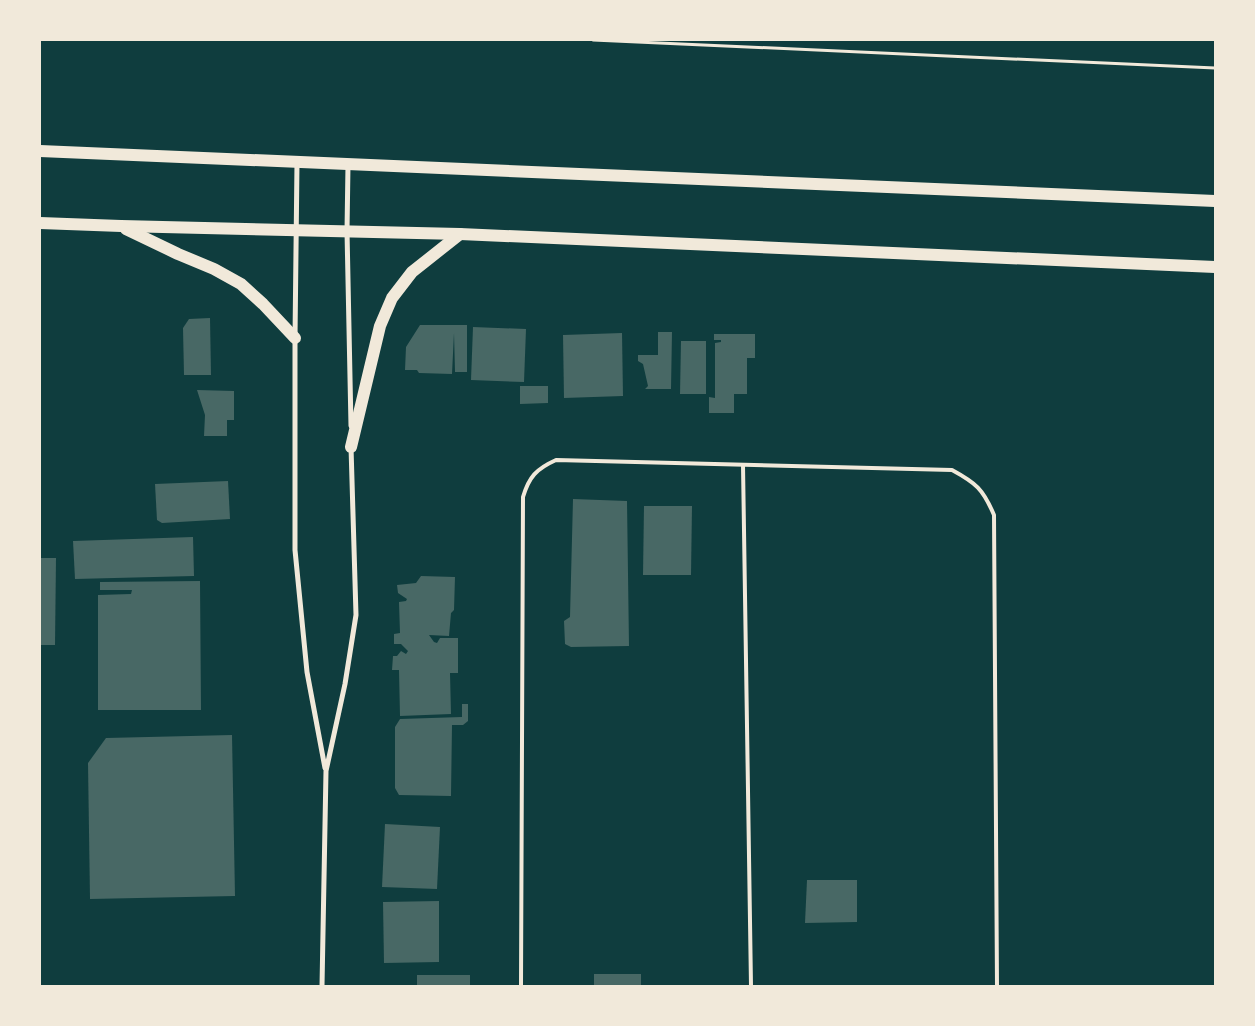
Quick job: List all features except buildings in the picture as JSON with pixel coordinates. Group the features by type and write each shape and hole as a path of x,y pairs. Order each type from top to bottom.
{"main road":[{"path":"40,151 1215,201"},
{"path":"40,223 460,234 1215,267"},
{"path":"121,226 214,269 240,284 263,304 295,338"},
{"path":"351,447 380,326 392,298 412,272 460,234"}],"street":[{"path":"297,162 295,550 307,672 326,770"},
{"path":"322,986 326,770 345,684 356,615 347,231 348,163"}],"lane":[{"path":"520,986 522,497 526,484 534,474 556,460 952,470 971,480 986,496 994,515 997,986"},
{"path":"742,465 752,986"}],"path":[{"path":"594,40 1215,68"}]}
